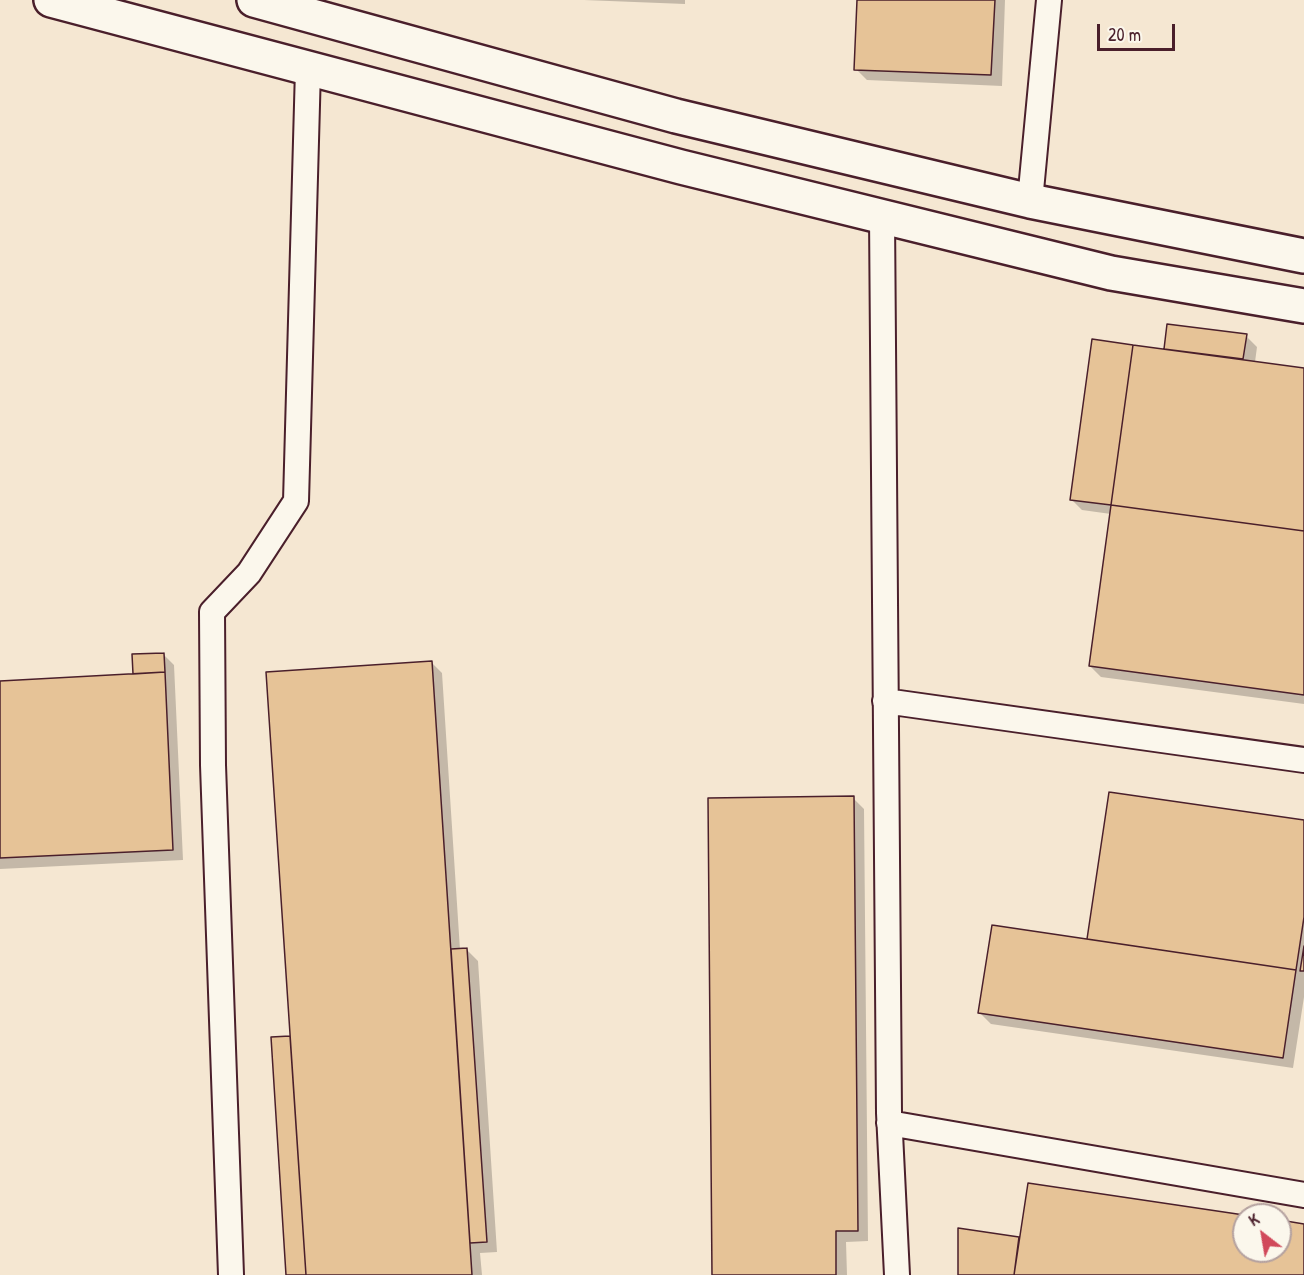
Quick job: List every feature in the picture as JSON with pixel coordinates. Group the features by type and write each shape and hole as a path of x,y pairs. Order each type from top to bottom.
{"main road":[{"path":"51,0 681,167 1111,273 1304,306"},
{"path":"254,0 676,116 1030,201 1304,256"}],"street":[{"path":"1030,201 1049,0"},
{"path":"231,1275 213,765 212,612 249,573 296,501 308,69"},
{"path":"882,216 890,1123 897,1275"},
{"path":"885,701 1304,760"},
{"path":"890,1123 1304,1195"}],"shaded area":[{"path":"0,0 1304,0 1304,1275 0,1275"}],"building":[{"path":"857,0 995,0 991,75 854,70"},
{"path":"1167,324 1247,334 1243,359 1164,349"},
{"path":"1092,339 1133,345 1111,505 1070,500"},
{"path":"1133,345 1304,368 1304,531 1111,505"},
{"path":"1111,505 1304,531 1304,695 1089,666"},
{"path":"164,653 165,672 133,674 132,654"},
{"path":"432,661 472,1275 306,1275 266,672"},
{"path":"165,672 173,850 0,858 0,681"},
{"path":"1109,792 1304,820 1304,917 1296,970 1087,939"},
{"path":"854,796 858,1231 836,1231 836,1275 712,1275 708,798"},
{"path":"992,925 1296,970 1283,1058 978,1013"},
{"path":"1304,946 1304,971 1300,971"},
{"path":"467,948 487,1242 470,1243 451,949"},
{"path":"290,1036 306,1275 286,1275 271,1037"},
{"path":"1028,1183 1232,1213 1232,1263 1292,1263 1292,1222 1304,1224 1304,1275 1014,1275"},
{"path":"958,1228 1019,1237 1014,1275 958,1275"}]}
